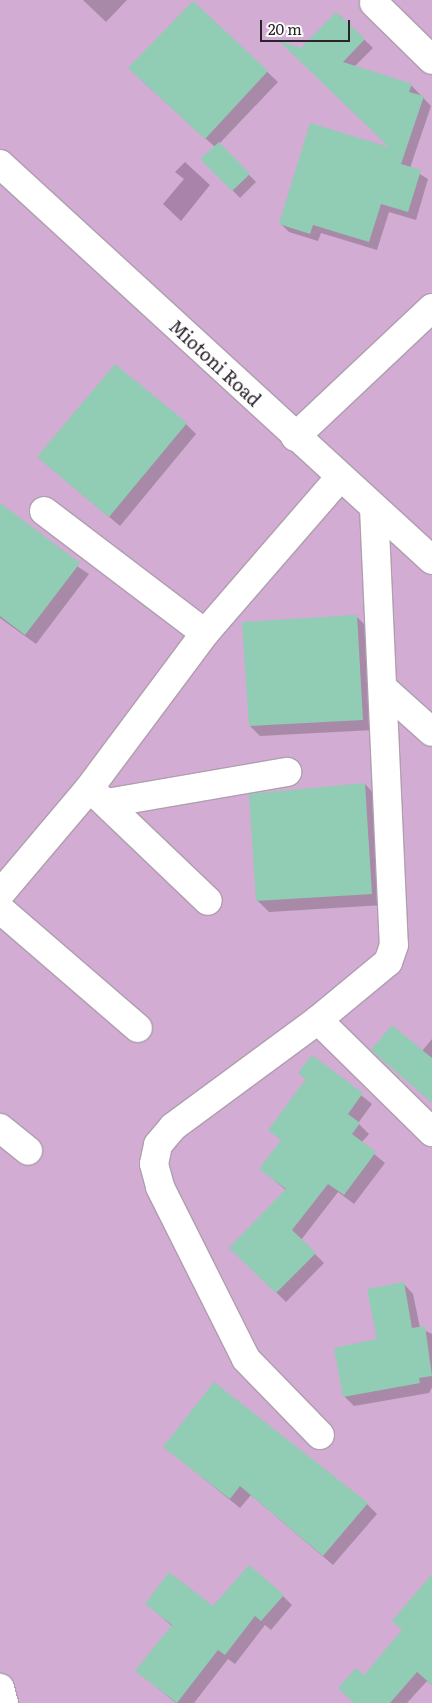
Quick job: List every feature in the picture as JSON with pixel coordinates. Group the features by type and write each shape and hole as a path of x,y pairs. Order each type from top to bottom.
{"street":[{"path":"374,3 432,60"},
{"name":"Miotoni Road","path":"0,164 295,437 432,560"},
{"path":"295,437 432,308"},
{"path":"0,894 98,796 206,633 340,477"},
{"path":"320,1435 246,1358 160,1187 154,1164 158,1145 174,1128 318,1020 388,962 394,945 384,688 374,508"},
{"path":"44,512 206,633"},
{"path":"384,688 432,732"},
{"path":"98,796 287,772"},
{"path":"98,796 208,901"},
{"path":"0,909 138,1028"},
{"path":"318,1020 432,1132"},
{"path":"0,1128 28,1151"},
{"path":"0,1688 4,1703"}],"shaded area":[{"path":"0,0 432,0 432,1703 0,1703"},
{"path":"185,162 210,185 181,221 163,204 184,179 175,172"}],"building":[{"path":"193,1 268,71 205,139 128,68"},
{"path":"336,12 365,39 343,62 412,84 409,92 424,96 401,164 421,170 408,212 381,204 369,242 313,225 310,234 279,224 310,123 389,147 279,41 301,48"},
{"path":"219,142 250,174 232,191 200,159"},
{"path":"115,364 187,423 109,517 37,457"},
{"path":"0,503 80,563 25,635 0,616"},
{"path":"357,615 363,720 249,726 242,622"},
{"path":"365,783 372,894 256,901 249,794"},
{"path":"392,1025 432,1058 432,1103 371,1050"},
{"path":"312,1055 363,1093 348,1114 360,1123 352,1134 376,1152 344,1195 328,1184 292,1230 316,1253 276,1293 229,1248 286,1189 259,1169 281,1140 268,1130 306,1079 298,1073"},
{"path":"404,1282 412,1328 425,1326 432,1376 419,1378 420,1383 343,1397 334,1348 377,1339 367,1289"},
{"path":"214,1382 368,1503 323,1556 240,1486 230,1499 163,1447"},
{"path":"249,1565 284,1595 261,1621 255,1616 225,1655 218,1650 177,1703 135,1671 172,1625 145,1604 169,1572 213,1606"},
{"path":"432,1574 432,1685 417,1672 390,1703 354,1703 338,1688 356,1668 364,1675 402,1630 392,1621"}]}
